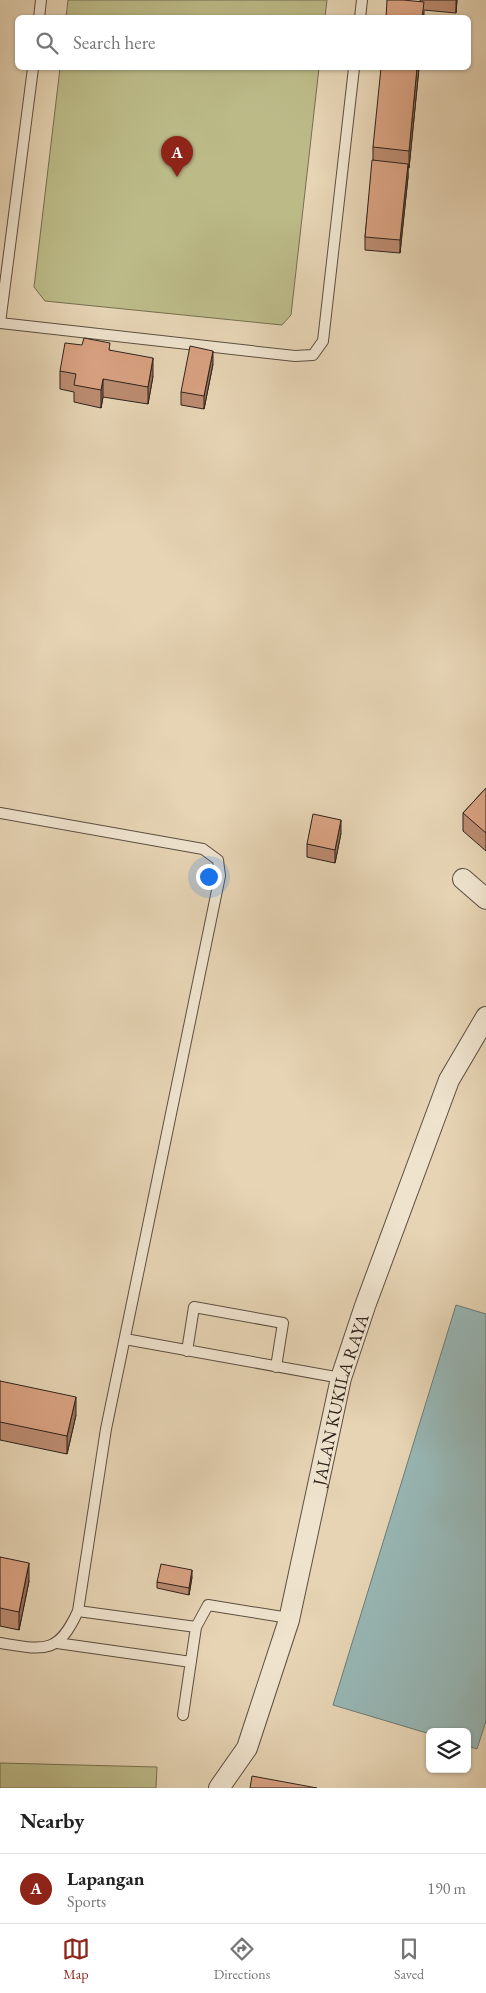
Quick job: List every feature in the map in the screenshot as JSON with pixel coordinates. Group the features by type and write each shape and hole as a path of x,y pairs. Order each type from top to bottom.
{"street":[{"path":"463,879 486,899"},
{"name":"JALAN KUKILA RAYA","path":"220,1788 250,1739 289,1618 341,1378 449,1080 486,1017"}],"lane":[{"path":"39,15 41,0"},
{"path":"360,15 362,0"},
{"path":"33,70 0,323 295,356 313,355 323,341 354,70"},
{"path":"0,813 204,849 218,860 220,876 106,1429 78,1610 68,1631 57,1643"},
{"path":"187,1351 194,1307 274,1321 283,1323 276,1367"},
{"path":"125,1339 341,1378"},
{"path":"183,1715 196,1627 208,1605 289,1618"},
{"path":"78,1610 196,1627"},
{"path":"0,1643 37,1649 57,1643 191,1662"}],"shaded area":[{"path":"68,0 327,0 325,15 66,15"},
{"path":"60,70 319,70 291,315 282,325 45,301 34,287"},
{"path":"0,1763 157,1767 156,1788 0,1788"}],"water":[{"path":"456,1305 486,1314 486,1721 477,1749 471,1747 471,1728 426,1728 426,1733 333,1705"}],"building":[{"path":"387,0 424,2 422,15 386,15"},
{"path":"381,70 417,70 409,151 373,147"},
{"path":"372,160 408,164 400,240 365,237"},
{"path":"84,338 110,343 109,350 153,358 148,387 103,379 101,390 74,385 76,374 60,371 65,343 82,345"},
{"path":"190,346 213,351 204,396 181,392"},
{"path":"486,788 486,833 463,813"},
{"path":"313,814 341,820 335,850 307,844"},
{"path":"0,1381 76,1397 67,1436 0,1422"},
{"path":"0,1557 29,1563 19,1612 0,1608"},
{"path":"161,1564 192,1570 189,1588 157,1582"},
{"path":"252,1776 317,1788 250,1788"}],"place":[{"name":"Lapangan","path":"177,177"}]}
